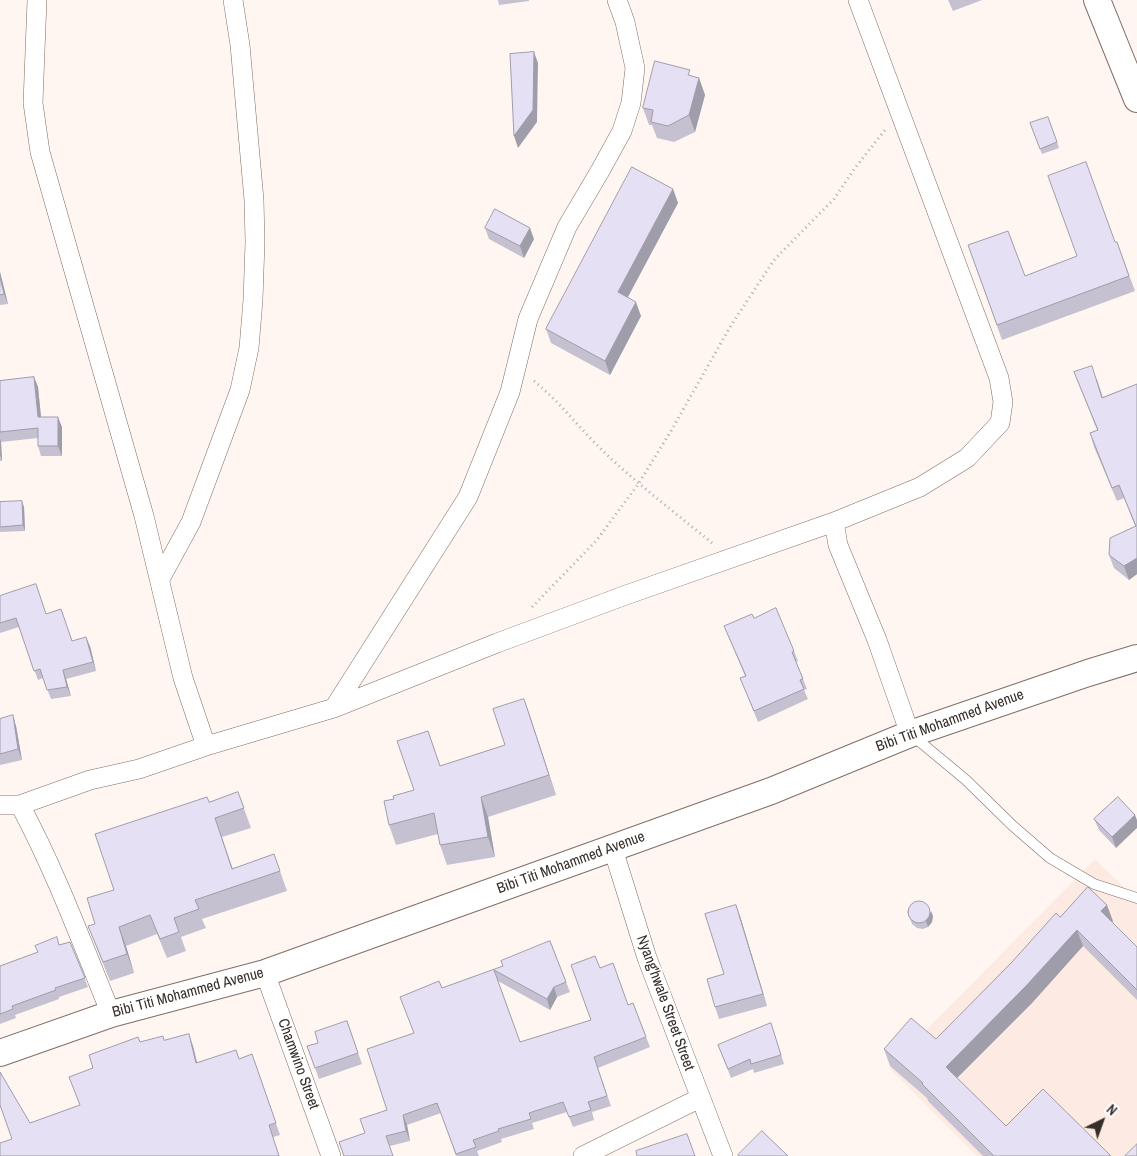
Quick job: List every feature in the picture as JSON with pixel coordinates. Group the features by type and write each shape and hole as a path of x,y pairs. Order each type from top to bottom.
{"street":[{"path":"37,0 33,103 40,152 144,516 184,678 206,746"},
{"path":"160,579 190,522 240,390 249,348 254,290 254,200 240,45 233,0"},
{"path":"334,708 468,497 510,392 528,319 567,228 622,131 632,103 635,68 625,22 617,0"},
{"path":"0,805 20,805 90,780 139,769 206,746 334,708 506,640 834,522 920,487 967,458 1000,423 1003,402 999,378 858,0"},
{"path":"1097,0 1137,100"},
{"path":"834,522 838,545 877,640 910,734"},
{"name":"Bibi Titi Mohammed Avenue","path":"0,1052 110,1014 265,973 771,791 910,734 1137,658"},
{"path":"20,805 39,841 67,905 110,1014"},
{"name":"Nyang'hwale Street Street","path":"613,849 648,958 723,1156"},
{"name":"Chamwino Street","path":"265,973 331,1156"},
{"path":"583,1156 700,1098"}],"lane":[{"path":"910,734 966,780 1013,826 1050,858 1094,884 1137,898"}],"path":[{"path":"530,609 596,540 639,483 730,327 774,260 834,198 854,168 900,112"},
{"path":"516,366 549,393 594,441 639,483 730,558"}],"shaded area":[{"path":"1095,859 1137,900 1137,1156 977,1156 889,1068"}],"building":[{"path":"534,52 533,110 514,136 510,54"},
{"path":"655,61 690,70 688,75 699,78 689,115 668,126 651,122 653,110 643,108"},
{"path":"1048,117 1057,142 1040,149 1030,123"},
{"path":"1086,162 1129,276 997,325 968,245 1008,231 1025,276 1077,256 1048,176"},
{"path":"632,167 673,189 618,292 636,302 605,361 546,329"},
{"path":"495,209 530,228 520,246 485,228"},
{"path":"0,277 4,294 0,295"},
{"path":"1092,366 1102,398 1137,384 1137,558 1124,566 1109,555 1110,538 1136,526 1119,485 1112,488 1090,433 1098,430 1074,372"},
{"path":"34,377 38,417 58,417 58,446 38,446 38,428 0,432 0,381"},
{"path":"22,501 23,525 0,527 0,502"},
{"path":"36,584 46,614 61,609 72,641 86,637 93,662 63,670 67,687 47,690 40,669 34,671 16,618 0,623 0,596"},
{"path":"776,608 794,651 792,652 803,679 800,680 804,689 754,711 740,678 746,676 724,626 752,614 754,618"},
{"path":"524,699 549,775 481,797 488,837 440,845 434,813 389,825 384,801 394,799 393,796 414,790 397,741 428,731 440,766 505,745 493,709"},
{"path":"13,715 18,749 0,754 0,719"},
{"path":"238,792 244,808 215,818 232,869 274,854 280,871 195,900 199,909 174,918 179,932 160,939 150,915 119,927 127,954 103,962 88,926 95,924 87,898 114,890 95,834 207,797 209,802"},
{"path":"1118,797 1135,815 1112,837 1094,819"},
{"path":"1088,887 1107,905 1101,911 1137,947 1137,990 1077,930 1026,986 946,1067 1006,1126 1043,1089 1111,1156 994,1156 923,1083 884,1049 911,1018 936,1039 1012,962 1056,913 1060,917"},
{"path":"919,901 927,904 930,912 927,920 919,923 911,920 908,912 911,904"},
{"path":"736,905 763,994 715,1007 707,979 724,974 705,914"},
{"path":"57,937 59,945 70,942 85,978 12,1006 13,1009 0,1014 0,966 38,952 35,946"},
{"path":"550,941 566,982 554,987 547,999 494,970 520,1042 591,1020 571,965 595,956 600,968 613,963 628,1005 633,1003 646,1037 594,1057 607,1096 588,1102 591,1110 569,1117 563,1102 529,1113 531,1119 498,1129 499,1131 473,1140 476,1147 456,1154 437,1103 403,1115 406,1131 386,1136 393,1156 344,1156 339,1142 365,1133 360,1119 387,1110 367,1049 414,1033 400,997 439,981 442,988 503,966 501,961"},
{"path":"347,1021 358,1053 315,1068 307,1046 318,1043 315,1032"},
{"path":"771,1023 781,1055 751,1064 750,1059 728,1069 718,1045"},
{"path":"189,1034 196,1063 236,1050 239,1059 252,1054 276,1123 269,1125 279,1156 0,1156 0,1143 12,1139 0,1105 0,1072 30,1123 80,1105 69,1077 93,1068 89,1055 138,1037 140,1042 163,1036 164,1040"},
{"path":"762,1131 788,1156 738,1155"},
{"path":"687,1134 695,1156 637,1156 636,1151"},
{"path":"1137,1144 1137,1156 1125,1156"}]}
